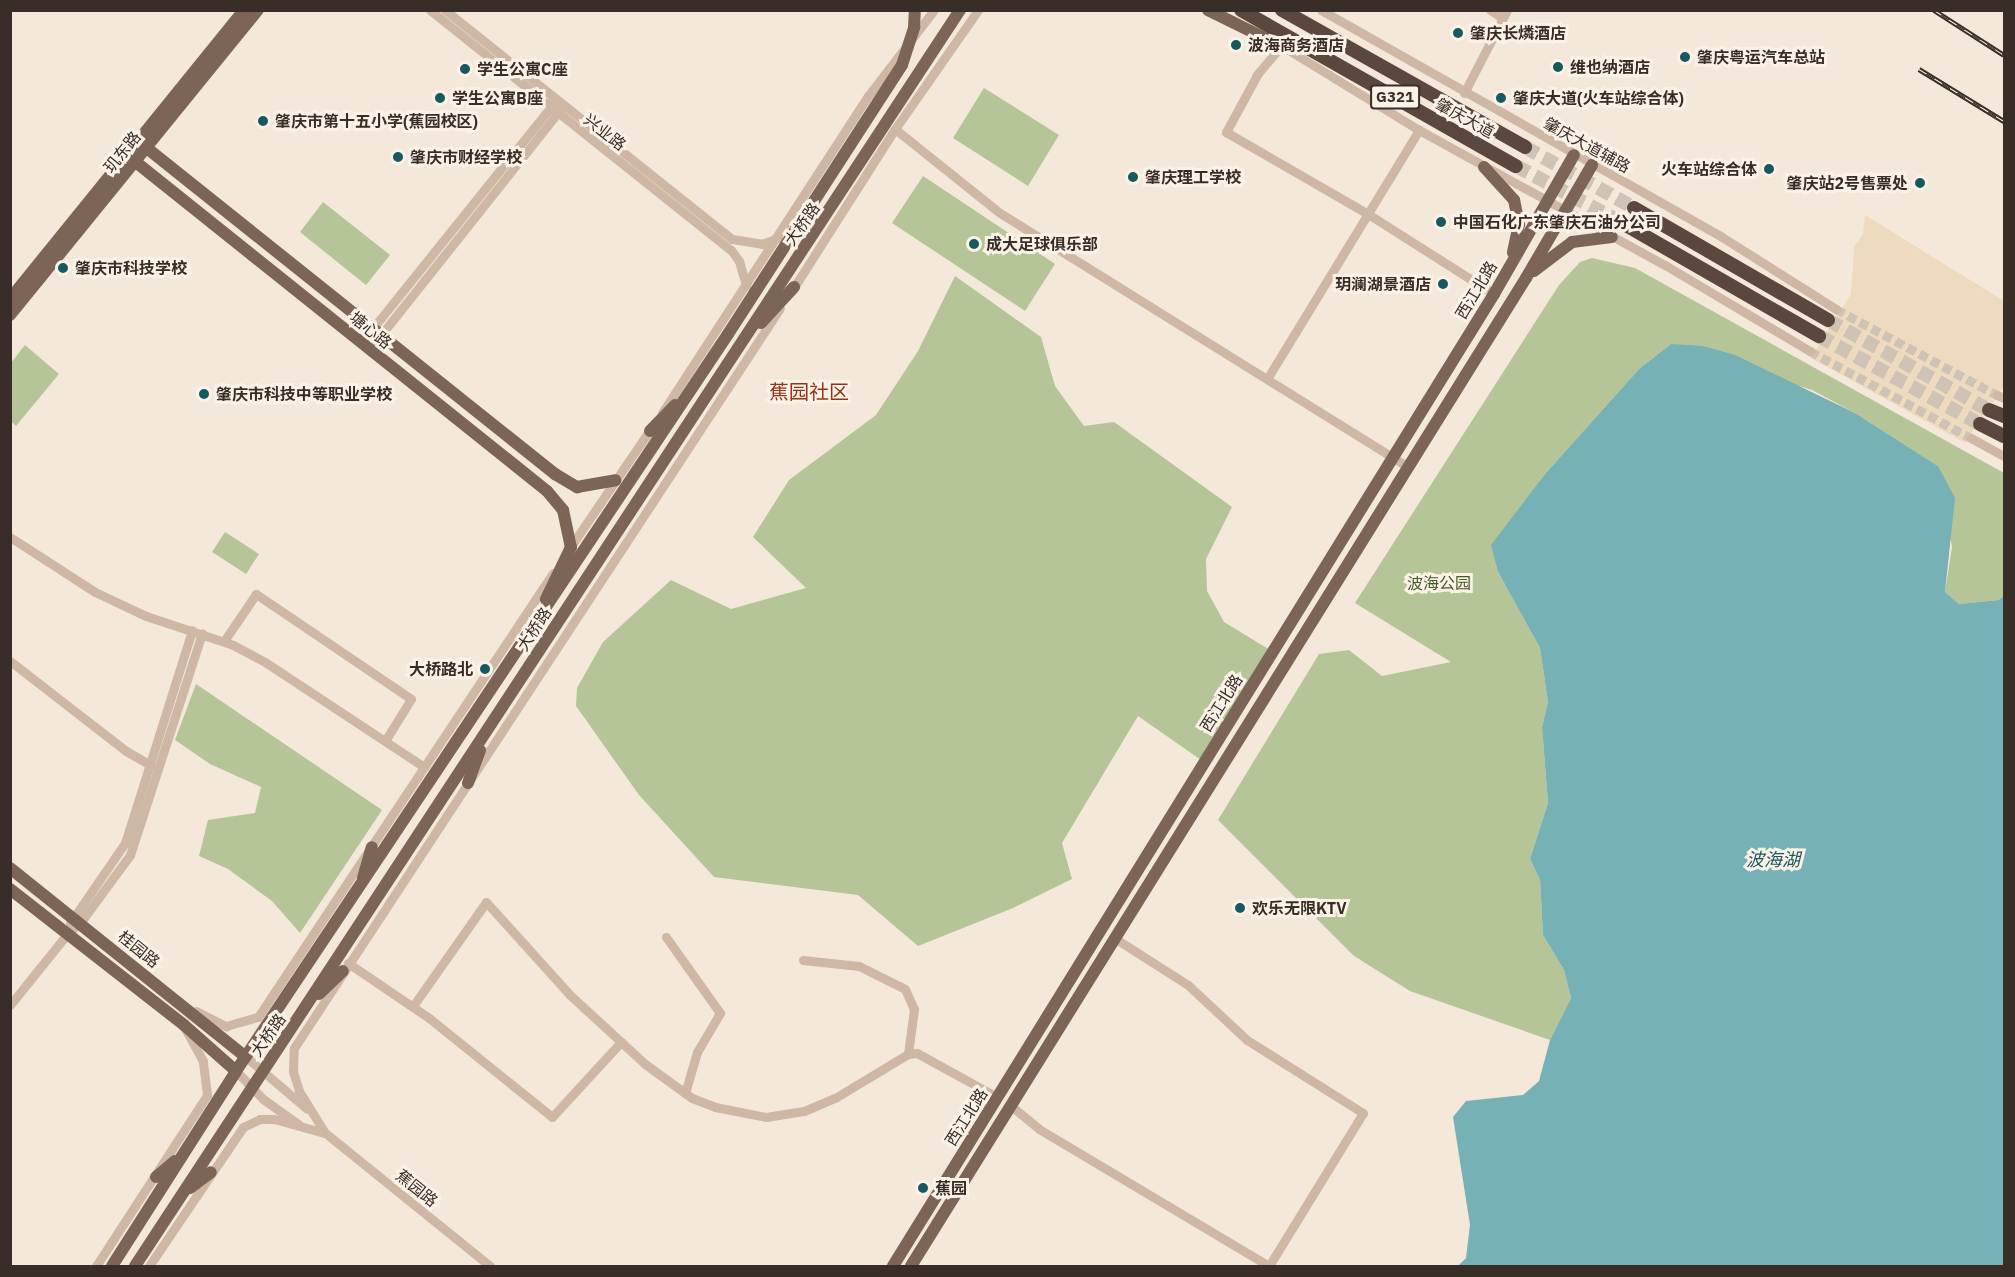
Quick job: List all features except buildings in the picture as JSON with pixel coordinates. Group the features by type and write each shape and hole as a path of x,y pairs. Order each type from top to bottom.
{"highway":[{"name":"肇庆大道","path":"1242,10 1516,166"},
{"name":"肇庆大道","path":"1282,10 1525,147"},
{"path":"1634,208 1832,315"},
{"path":"1624,224 1819,336"},
{"path":"1989,410 2004,416"},
{"path":"1980,424 2004,436"}],"main road":[{"name":"玑东路","path":"143,144 244,10"},
{"name":"玑东路","path":"10,299 258,10"},
{"name":"大桥路","path":"112,1266 236,1071 529,637 902,65 914,27 915,10"},
{"name":"大桥路","path":"135,1266 960,10"},
{"path":"1208,10 1226,21 1281,46"},
{"name":"塘心路","path":"143,144 375,333 568,483 578,488 615,480"},
{"name":"西江北路","path":"893,1266 1494,294 1574,155"},
{"name":"玑东路","path":"10,315 131,158"},
{"name":"塘心路","path":"131,158 547,491 563,510 571,547"},
{"name":"西江北路","path":"912,1266 1526,278 1592,165"},
{"path":"1484,167 1514,200 1518,211 1518,231 1509,268 1526,278 1572,242 1612,237"},
{"path":"725,369 794,287"},
{"path":"650,431 696,382"},
{"path":"529,637 571,547"},
{"path":"468,783 486,732"},
{"path":"361,887 372,847"},
{"name":"桂园路","path":"10,868 246,1057"},
{"path":"1140,868 1154,877"},
{"name":"桂园路","path":"10,889 184,1025 236,1071"},
{"path":"311,1001 346,967"},
{"path":"156,1177 181,1156"},
{"path":"182,1195 211,1172"}],"street":[{"name":"兴业路","path":"430,10 732,239 762,244 778,238"},
{"name":"兴业路","path":"445,10 557,107 731,250 739,261 746,286"},
{"path":"176,1000 226,1026 258,1017 778,238 868,96 934,10"},
{"path":"308,1110 293,1071 294,1048 794,287 895,129 978,10"},
{"path":"1235,10 1281,46 1419,130 1612,237 1810,351"},
{"name":"肇庆大道辅路","path":"1321,10 1722,237 1832,315"},
{"path":"1464,93 1505,14 1490,10"},
{"path":"1281,46 1257,75 1226,132 1368,214 1494,294"},
{"path":"365,346 557,107"},
{"path":"895,129 1000,213 1408,467"},
{"path":"1267,379 1419,130"},
{"path":"1971,438 2003,455"},
{"path":"10,537 95,592 146,616 224,641 265,662 424,767"},
{"path":"224,641 256,594 411,699 385,741"},
{"path":"10,1005 67,934 121,852 192,630"},
{"path":"76,920 135,845 202,633"},
{"path":"10,661 126,751 150,765"},
{"path":"413,1006 486,902 570,995 621,1042 685,1093 734,1113 766,1117 804,1111 836,1098 908,1054 917,1053 997,1096"},
{"path":"666,937 720,1012 697,1052 685,1093"},
{"path":"1011,1106 1039,1129 1269,1266 1363,1113 1247,1040 1188,985 1116,939"},
{"path":"803,960 859,966 905,989 914,1009 908,1054"},
{"path":"346,967 413,1006 552,1117 621,1042"},
{"path":"96,1266 156,1177 207,1095 203,1061 184,1025"},
{"path":"246,1057 308,1110 325,1133"},
{"path":"236,1071 252,1088 305,1128"},
{"path":"149,1266 243,1127 260,1119 325,1133"},
{"name":"蕉园路","path":"325,1133 490,1266"}],"green space":[{"path":"984,88 1059,135 1028,186 953,138"},
{"name":"成大足球俱乐部","path":"923,176 1055,264 1025,311 892,223"},
{"path":"323,202 390,255 366,285 300,232"},
{"name":"波海公园","path":"1592,258 1635,268 2004,473 2004,595 1999,600 1959,604 1945,592 1952,547 1938,466 1855,413 1812,390 1671,344 1640,368 1545,474 1492,545 1498,572 1540,648 1548,702 1542,727 1548,803 1530,859 1540,880 1543,935 1564,970 1571,998 1550,1040 1410,991 1354,956 1218,820 1319,654 1349,650 1382,676 1451,662 1355,603 1559,285 1580,262"},
{"path":"955,276 1041,337 1055,386 1084,426 1114,422 1232,507 1206,559 1207,591 1224,622 1270,650 1201,760 1138,716 1062,843 1072,879 1013,908 918,946 858,895 714,877 639,795 576,706 577,688 603,642 671,580 731,609 806,588 753,537 789,480 876,415 918,351"},
{"path":"25,345 59,374 16,426 11,421 11,363"},
{"path":"225,532 259,554 246,574 212,552"},
{"path":"196,684 382,810 300,933 272,901 228,869 199,856 208,820 255,813 261,787 210,764 175,740"}],"shaded area":[{"path":"1865,215 2004,301 2004,386 1965,443 1811,358 1851,294 1854,247 1863,234"}],"water":[{"name":"波海湖","path":"1671,344 1703,346 1735,355 1855,413 1938,466 1955,498 1945,592 1959,604 1999,600 2004,595 2004,1266 1458,1266 1466,1258 1470,1225 1453,1117 1466,1101 1523,1095 1539,1081 1550,1040 1571,998 1564,970 1543,935 1540,880 1530,859 1548,803 1542,727 1548,702 1540,648 1498,572 1491,545 1545,474 1640,368"}],"tunnel":[{"path":"1525,147 1634,208"},
{"path":"1516,166 1624,224"},
{"path":"1836,309 1997,395"},
{"path":"1828,320 1989,410"},
{"path":"1819,336 1980,424"},
{"path":"1810,351 1971,438"}],"railway":[{"path":"1934,10 2004,55"},
{"path":"1919,69 2004,121"}],"place":[{"name":"肇庆长燐酒店","path":"1458,33"},
{"name":"波海商务酒店","path":"1236,45"},
{"name":"肇庆粤运汽车总站","path":"1685,57"},
{"name":"维也纳酒店","path":"1558,67"},
{"name":"学生公寓C座","path":"465,69"},
{"name":"学生公寓B座","path":"440,98"},
{"name":"肇庆大道(火车站综合体)","path":"1501,98"},
{"name":"肇庆市第十五小学(蕉园校区)","path":"263,121"},
{"name":"肇庆市财经学校","path":"398,157"},
{"name":"火车站综合体","path":"1769,169"},
{"name":"肇庆理工学校","path":"1133,177"},
{"name":"肇庆站2号售票处","path":"1920,183"},
{"name":"中国石化广东肇庆石油分公司","path":"1441,222"},
{"name":"成大足球俱乐部","path":"974,244"},
{"name":"肇庆市科技学校","path":"63,268"},
{"name":"玥澜湖景酒店","path":"1443,284"},
{"name":"肇庆市科技中等职业学校","path":"204,394"},
{"name":"大桥路北","path":"485,669"},
{"name":"欢乐无限KTV","path":"1240,908"},
{"name":"蕉园","path":"923,1188"}],"district":[{"name":"蕉园社区","path":"809,391"}]}
